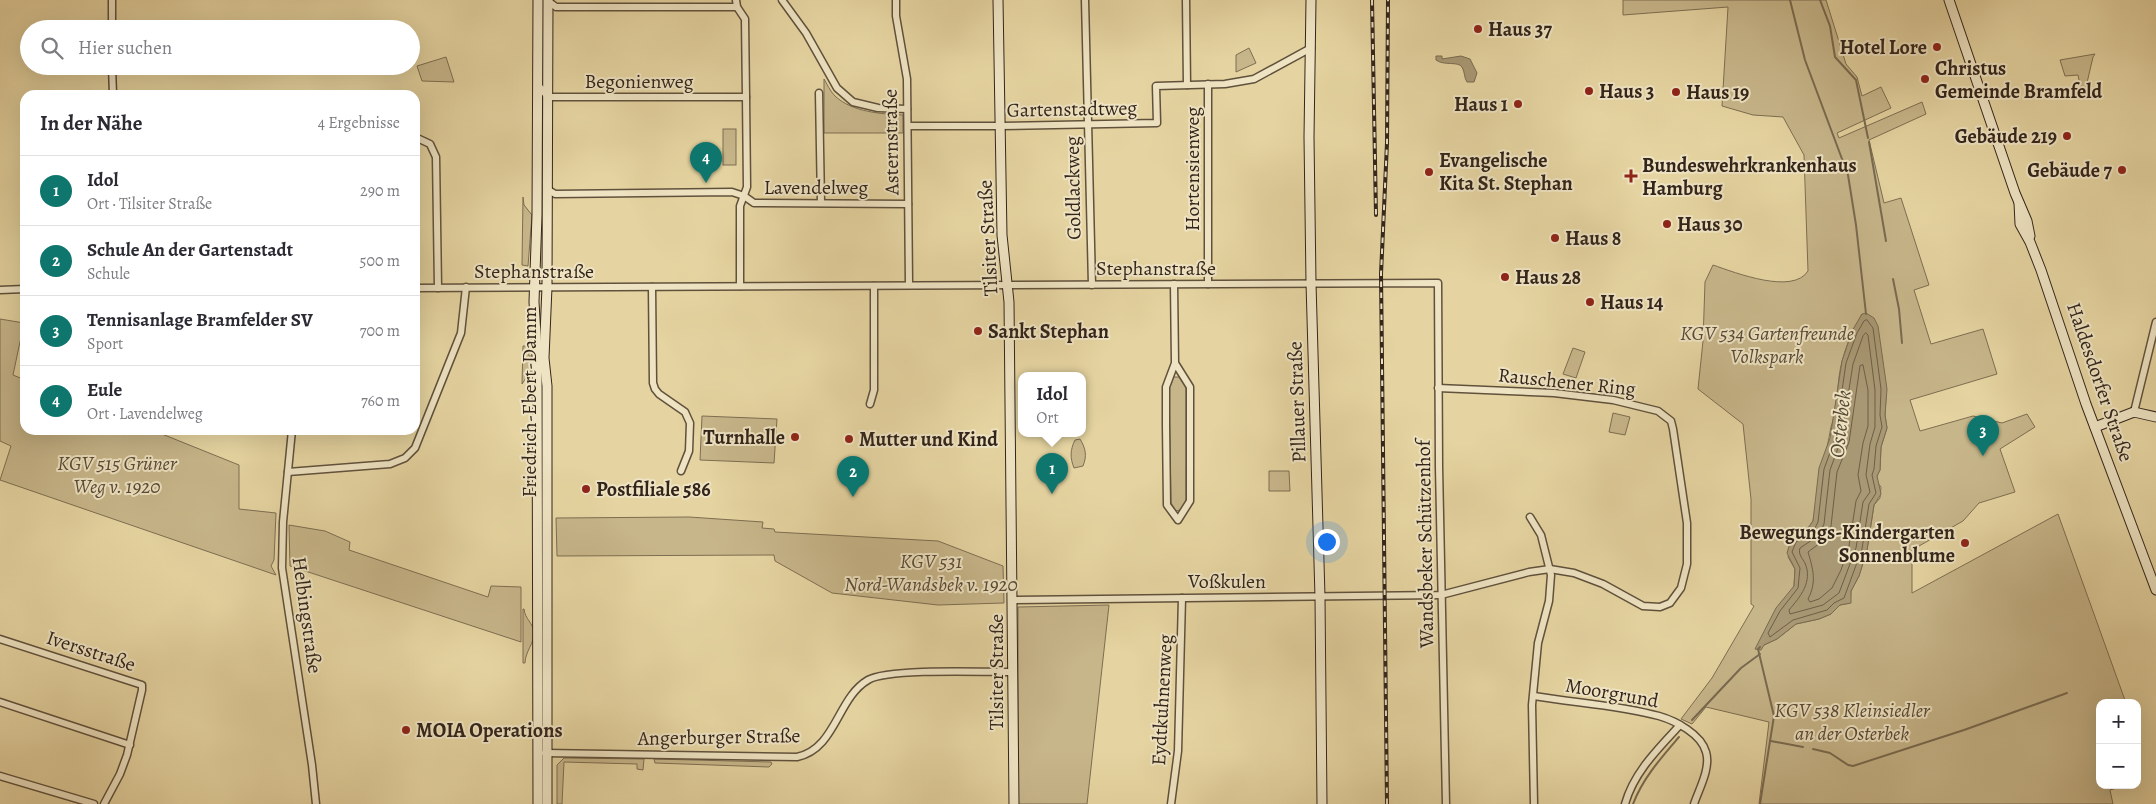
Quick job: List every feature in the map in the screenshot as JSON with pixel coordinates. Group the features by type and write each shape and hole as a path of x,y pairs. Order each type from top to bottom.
{"street":[{"path":"112,0 112,20"},
{"path":"545,0 556,7 736,4 745,19 747,187 740,206 740,286"},
{"name":"Friedrich-Ebert-Damm","path":"545,0 538,85 537,215 534,287 537,352 542,753 547,804"},
{"name":"Friedrich-Ebert-Damm","path":"538,804 542,753 547,386 544,358 547,287 548,97 545,0"},
{"path":"782,0 806,33 838,88 853,102 878,108 907,109"},
{"name":"Asternstraße","path":"896,0 896,16 906,71 909,285"},
{"name":"Tilsiter Straße","path":"998,0 1002,235 1010,302 1014,804"},
{"name":"Goldlackweg","path":"1085,0 1092,285"},
{"path":"1186,0 1187,85"},
{"name":"Pillauer Straße","path":"1312,0 1309,82 1311,283 1320,597 1322,804"},
{"name":"Haldesdorfer Straße","path":"1950,0 2018,203 2027,221 2030,242 2095,428 2156,590"},
{"name":"Gartenstadtweg","path":"908,126 1157,123 1156,86 1208,84 1254,79 1311,48"},
{"path":"112,75 113,90"},
{"name":"Hortensienweg","path":"1208,84 1208,284"},
{"path":"538,85 548,97"},
{"path":"819,93 821,203"},
{"name":"Begonienweg","path":"548,97 746,97"},
{"path":"420,140 430,144 436,156 438,288"},
{"name":"Lavendelweg","path":"547,189 555,194 732,192 744,196 754,203 908,204"},
{"name":"Stephanstraße","path":"420,288 1438,283"},
{"name":"Wandsbeker Schützenhof","path":"1438,283 1441,595 1446,804"},
{"path":"1174,284 1175,363 1166,387 1167,505 1178,520 1190,500 1190,387 1175,363"},
{"path":"870,404 874,390 874,286"},
{"path":"288,472 390,464 405,458 415,448 461,333 466,287"},
{"path":"652,287 654,389 685,412 690,423 689,450 681,471"},
{"path":"0,290 20,290"},
{"path":"2134,412 2156,322"},
{"name":"Rauschener Ring","path":"1438,388 1554,393 1610,399 1658,411 1671,422 1682,486 1688,543 1687,564 1681,588 1670,603 1660,607 1643,606 1603,584 1574,573 1550,569 1529,572 1441,595"},
{"path":"2095,428 2134,412 2156,417"},
{"name":"Helbingstraße","path":"292,435 283,522 282,568 311,758 316,804"},
{"path":"1530,517 1541,535 1551,575 1549,601 1538,643 1532,705 1534,804"},
{"name":"Voßkulen","path":"1012,600 1441,595"},
{"name":"Eydtkuhnenweg","path":"1171,804 1178,751 1182,598"},
{"name":"Iversstraße","path":"0,639 142,685 130,745"},
{"name":"Angerburger Straße","path":"542,753 797,757 812,752 822,743 855,691 871,678 903,674 1013,672"},
{"name":"Moorgrund","path":"1534,696 1661,716 1680,725 1700,742 1706,753 1707,766 1694,804"},
{"path":"0,702 130,745 120,774 104,804"},
{"path":"1625,804 1630,788 1641,770 1680,725"},
{"path":"0,776 94,804"}],"green space":[{"path":"1623,0 1826,0 1846,64 1857,77 1862,96 1881,87 1891,108 1837,133 1839,138 1922,102 1926,114 1869,140 1884,203 1901,198 1929,285 1914,290 1931,344 1983,329 1997,374 1910,400 1920,431 1973,416 2002,423 2027,414 2035,427 2000,449 2015,492 1979,503 1963,521 1912,550 1912,593 2058,514 2125,699 2096,699 2096,789 2113,789 2110,790 2113,804 1759,804 1769,722 1706,707 1692,724 1681,719 1712,678 1754,606 1751,604 1751,499 1743,424 1698,389 1703,341 1705,282 1713,265 1749,277 1777,282 1801,278 1808,271 1804,155 1783,117 1753,115 1722,106 1728,7 1623,15","holes":["1862,314 1886,396 1885,415 1887,428 1881,447 1880,470 1877,476 1877,482 1881,487 1880,498 1874,505 1867,550 1859,576 1851,591 1850,603 1840,605 1831,614 1819,619 1796,624 1777,639 1764,645 1794,586 1795,569 1788,557 1795,537 1806,531 1813,521 1836,409 1842,360"]},
{"path":"1249,48 1256,63 1236,72 1236,55"},
{"path":"2095,54 2083,100 2078,75 2065,76 2060,60"},
{"path":"446,57 454,82 422,81 420,65"},
{"path":"824,79 835,96 850,106 876,113 903,115 903,133 824,133"},
{"path":"723,129 736,129 736,165 723,165"},
{"path":"523,197 524,205 532,215 528,266 522,265"},
{"name":"KGV 515 Grüner Weg v. 1920","path":"0,319 20,322 20,342 13,375 20,378 20,435 164,435 239,465 239,509 276,513 274,560 271,566 276,575 0,480 11,446 0,441"},
{"path":"523,346 528,346 529,356 532,356 534,366 522,384"},
{"path":"1573,348 1585,352 1576,378 1563,374"},
{"path":"1174,377 1179,377 1186,387 1186,502 1180,510 1176,511 1171,503 1169,385"},
{"path":"1613,413 1630,417 1625,435 1609,432"},
{"path":"702,416 777,419 774,463 700,460"},
{"path":"1080,439 1085,449 1085,459 1083,466 1074,468 1071,451 1075,440"},
{"path":"1269,471 1289,471 1290,491 1269,491"},
{"name":"KGV 531 Nord-Wandsbek v. 1920","path":"689,517 763,522 762,528 774,529 775,532 938,541 1003,566 1004,603 938,605 832,593 775,561 774,555 557,556 556,518"},
{"path":"289,525 325,531 350,542 349,550 488,597 491,586 521,587 521,642 290,566"},
{"name":"KGV 531 Nord-Wandsbek v. 1920","path":"1109,605 1087,804 1018,804 1018,607"},
{"path":"523,609 534,632 525,663 523,663"},
{"path":"564,758 644,759 643,770 637,769 637,764 564,762 562,804 557,804 557,765"},
{"path":"654,759 771,762 772,764 769,767 655,763"}],"water":[{"path":"1436,56 1442,56 1442,59 1461,56 1470,59 1477,73 1474,82 1467,82 1460,65 1439,62 1436,60"},
{"path":"1866,313 1874,318 1878,326 1887,389 1885,415 1887,428 1881,447 1880,470 1877,476 1881,494 1874,505 1867,550 1859,576 1851,591 1851,603 1840,605 1831,614 1819,619 1796,624 1777,639 1764,645 1761,650 1755,649 1776,608 1794,586 1795,569 1787,553 1791,540 1806,531 1813,521 1819,468 1830,438 1842,361 1852,331 1862,314"}],"waterway":[{"name":"Osterbek","path":"1790,0 1805,60 1848,175 1856,225 1866,314"},
{"path":"1820,0 1830,26 1835,57 1856,80 1868,138"},
{"path":"1869,142 1886,241"},
{"path":"1893,279 1899,309 1902,343"},
{"name":"Osterbek","path":"1760,647 1758,649 1774,716 1760,804"},
{"path":"1692,720 1741,668 1760,654"},
{"path":"1813,749 1830,753 1848,765 1853,766 1964,730 2067,693"},
{"path":"1633,804 1647,777 1679,737"},
{"path":"1771,741 1803,747"}],"railway":[{"path":"1372,0 1376,215"},
{"path":"1387,804 1381,274 1387,143 1388,0"}],"place":[{"name":"Haus 37","path":"1478,29"},
{"name":"Hotel Lore","path":"1937,47"},
{"name":"Christus Gemeinde Bramfeld","path":"1925,79"},
{"name":"Haus 3","path":"1589,91"},
{"name":"Haus 19","path":"1676,92"},
{"name":"Haus 1","path":"1518,104"},
{"name":"Gebäude 219","path":"2067,136"},
{"name":"Gebäude 7","path":"2122,170"},
{"name":"Evangelische Kita St. Stephan","path":"1429,172"},
{"name":"Bundeswehrkrankenhaus Hamburg","path":"1631,176"},
{"name":"Eule","path":"706,183"},
{"name":"Haus 30","path":"1667,224"},
{"name":"Haus 8","path":"1555,238"},
{"name":"Haus 28","path":"1505,277"},
{"name":"Haus 14","path":"1590,302"},
{"name":"Sankt Stephan","path":"978,331"},
{"name":"Turnhalle","path":"795,437"},
{"name":"Mutter und Kind","path":"849,439"},
{"name":"Tennisanlage Bramfelder SV","path":"1983,456"},
{"name":"Postfiliale 586","path":"586,489"},
{"name":"Idol","path":"1052,494"},
{"name":"Schule An der Gartenstadt","path":"853,497"},
{"name":"Bewegungs-Kindergarten Sonnenblume","path":"1965,543"},
{"name":"MOIA Operations","path":"406,730"}],"park label":[{"name":"KGV 534 Gartenfreunde Volkspark","path":"1767,344"},
{"name":"KGV 538 Kleinsiedler an der Osterbek","path":"1852,722"}]}
